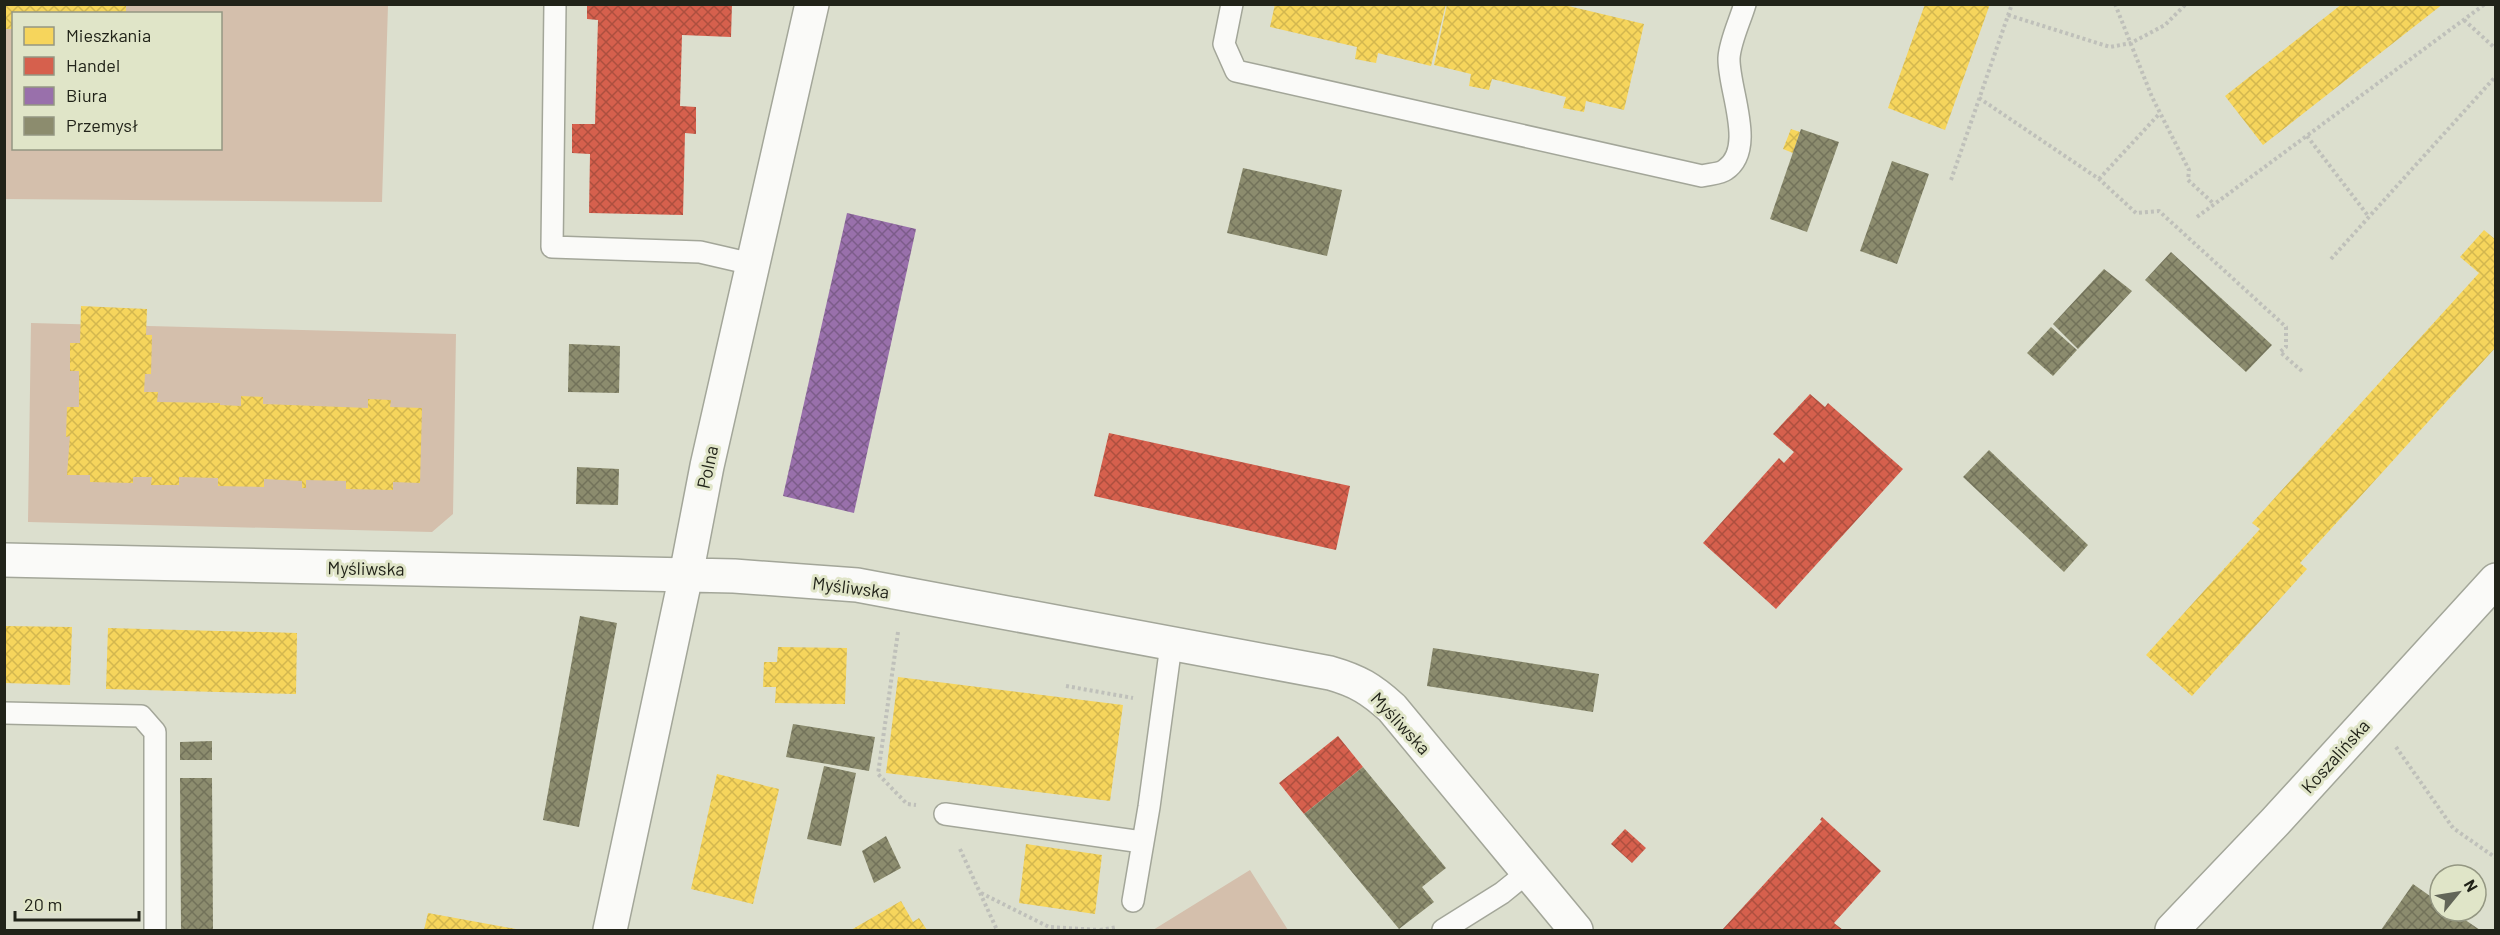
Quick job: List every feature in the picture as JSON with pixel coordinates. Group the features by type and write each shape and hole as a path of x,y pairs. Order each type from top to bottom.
{"street":[{"name":"Polna","path":"610,930 707,466 812,4"},
{"name":"Myśliwska","path":"4,560 734,576 857,585 1330,673 1354,680 1375,692 1413,732 1576,930"},
{"name":"Koszalińska","path":"2172,930 2276,822 2496,580"}],"lane":[{"path":"555,4 552,247 700,252 752,264"},
{"path":"1232,4 1224,44 1236,71 1702,176 1725,170 1737,154 1741,131 1729,56 1745,4"},
{"path":"1133,901 1170,645"},
{"path":"4,713 141,716 155,732 155,930"},
{"path":"945,814 1143,842"},
{"path":"1443,930 1502,893 1528,872"}],"path":[{"path":"1951,180 2012,4"},
{"path":"2115,4 2160,113 2189,170 2188,180 2214,204"},
{"path":"2008,15 2110,47 2131,43 2165,25 2186,4"},
{"path":"2197,217 2485,4"},
{"path":"2464,20 2496,49"},
{"path":"2331,259 2496,76"},
{"path":"1979,98 2099,179 2136,213 2159,212 2286,327 2286,346 2280,352 2303,372"},
{"path":"2099,179 2160,113"},
{"path":"2307,136 2369,217"},
{"path":"899,631 878,774 907,804 943,809 997,930"},
{"path":"1066,686 1137,699"},
{"path":"2396,747 2453,828 2496,858"},
{"path":"980,893 1049,929 1099,930"}],"shaded area":[{"path":"5,5 388,5 382,202 5,199"},
{"path":"31,323 456,334 453,514 432,532 28,522"},
{"path":"1250,870 1288,930 1153,930"}],"building: Mieszkania":[{"path":"4,4 126,4 126,12 12,12 12,29 4,29"},
{"path":"1275,4 1446,4 1431,66 1378,53 1376,63 1355,59 1357,47 1270,27"},
{"path":"1447,4 1560,4 1644,24 1624,110 1586,101 1584,112 1563,108 1566,97 1492,79 1489,90 1469,86 1471,74 1434,65"},
{"path":"1925,4 1990,4 1945,130 1888,108"},
{"path":"2342,4 2443,4 2263,145 2225,96"},
{"path":"1791,129 1800,132 1793,153 1783,149"},
{"path":"2484,230 2496,240 2496,347 2300,563 2307,569 2192,696 2146,655 2260,529 2252,523 2479,273 2460,257"},
{"path":"81,306 147,309 146,335 152,335 151,374 145,374 144,392 158,392 157,402 220,403 220,405 241,406 241,396 263,397 263,404 368,408 368,399 391,400 390,407 422,408 420,483 393,482 393,490 346,489 346,481 306,480 306,488 302,488 302,481 264,479 264,487 218,486 218,478 179,477 179,485 151,485 152,477 133,477 133,483 90,482 90,475 67,475 70,436 66,437 67,407 79,407 79,371 70,371 70,343 80,343"},
{"path":"4,626 72,627 70,685 4,683"},
{"path":"108,628 297,633 296,694 106,689"},
{"path":"778,647 847,648 845,704 775,703 776,687 763,687 764,662 777,662"},
{"path":"898,677 1123,705 1110,801 886,773"},
{"path":"717,774 779,789 753,904 691,889"},
{"path":"1026,844 1102,855 1095,914 1019,903"},
{"path":"901,901 913,922 919,918 927,930 851,930"},
{"path":"428,913 516,929 516,930 424,930"}],"building: Handel":[{"path":"732,4 731,37 682,35 680,106 696,107 696,134 685,133 683,215 589,213 590,154 572,153 572,124 595,124 598,20 587,19 587,5"},
{"path":"1810,394 1825,407 1828,403 1903,469 1776,609 1703,543 1779,458 1784,463 1794,452 1773,434"},
{"path":"1109,433 1350,486 1336,550 1094,496"},
{"path":"1338,736 1363,767 1304,814 1279,783"},
{"path":"1822,817 1881,871 1834,923 1843,930 1722,930 1822,821 1820,820"},
{"path":"1625,829 1646,848 1632,863 1611,844"}],"building: Biura":[{"path":"847,213 916,229 854,513 783,496"}],"building: Przemysł":[{"path":"1801,129 1839,142 1807,232 1770,219"},
{"path":"1892,161 1929,174 1897,264 1860,251"},
{"path":"1243,168 1342,190 1327,256 1227,233"},
{"path":"2171,252 2272,345 2246,372 2145,280"},
{"path":"2104,269 2132,291 2078,349 2053,324"},
{"path":"2051,327 2077,350 2053,376 2027,353"},
{"path":"569,344 620,346 619,393 568,392"},
{"path":"1989,450 2088,545 2064,572 1963,477"},
{"path":"577,467 619,469 618,505 576,504"},
{"path":"580,616 617,623 579,827 543,820"},
{"path":"1433,648 1599,674 1593,712 1427,686"},
{"path":"793,724 875,737 869,771 786,757"},
{"path":"212,741 212,760 180,760 180,742"},
{"path":"824,766 856,773 841,846 807,839"},
{"path":"1363,767 1446,868 1422,887 1434,902 1399,929 1304,814"},
{"path":"180,778 212,778 213,930 181,930"},
{"path":"886,836 901,868 874,883 862,851"},
{"path":"2413,884 2428,895 2428,923 2470,923 2480,930 2381,930"}]}
